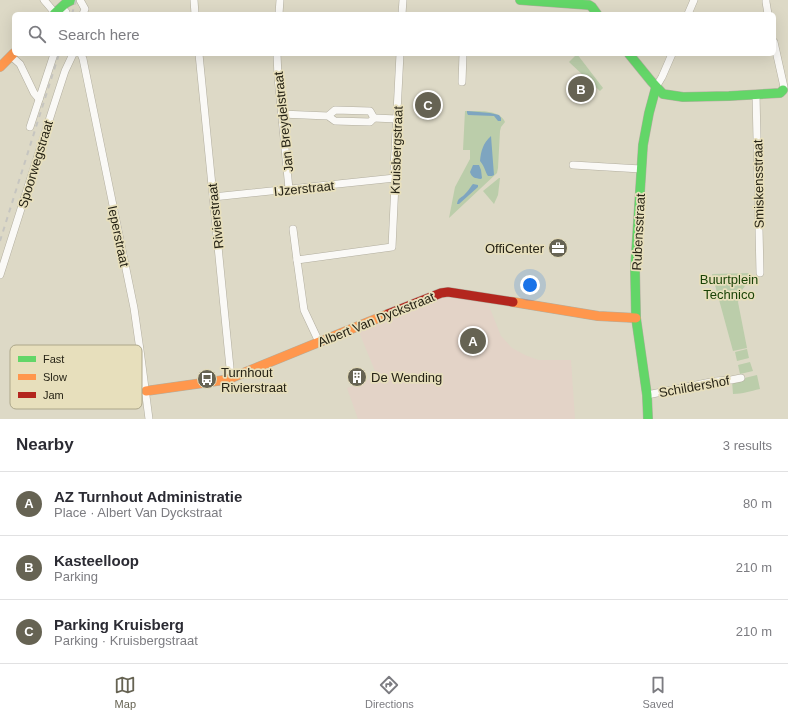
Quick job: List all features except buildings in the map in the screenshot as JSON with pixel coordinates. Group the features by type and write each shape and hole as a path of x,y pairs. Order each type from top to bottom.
{"street":[{"path":"44,0 59,12 72,0"},
{"path":"80,0 85,9 84,12"},
{"path":"194,0 195,12"},
{"path":"279,12 280,0"},
{"path":"402,12 403,0"},
{"path":"520,0 589,2 596,12"},
{"path":"689,12 694,0"},
{"path":"766,0 768,12"},
{"path":"631,56 663,94 683,97 729,96 780,93 784,86 776,51"},
{"path":"0,67 12,55"},
{"path":"14,56 20,64 34,93 39,99"},
{"path":"30,127 53,56"},
{"name":"Spoorwegstraat","path":"0,275 65,71 72,56"},
{"name":"Ieperstraat","path":"82,56 134,308 139,345"},
{"name":"Rivierstraat","path":"199,56 231,378"},
{"name":"Jan Breydelstraat","path":"277,56 281,114 290,189"},
{"name":"Kruisbergstraat","path":"297,260 392,247 400,56"},
{"path":"462,82 463,56"},
{"name":"Rubensstraat","path":"647,418 647,395 636,318 635,269 641,169 645,132 649,113 656,87 671,56"},
{"name":"Smiskensstraat","path":"756,94 760,273"},
{"path":"328,116 335,110 370,111 374,118"},
{"path":"281,114 328,116 335,121 370,122 374,118 397,119"},
{"path":"573,165 641,169"},
{"name":"IJzerstraat","path":"213,198 395,178"},
{"path":"293,229 304,310 319,342"},
{"name":"Albert Van Dyckstraat","path":"146,391 231,378 441,293 448,292 598,316 636,318"},
{"name":"Ieperstraat","path":"142,363 149,419"},
{"name":"Schildershof","path":"647,395 716,381 741,378"}],"shaded area":[{"path":"447,294 490,303 489,306 501,336 512,348 525,355 538,360 571,360 575,419 358,419 347,388 377,376 359,332"}],"green space":[{"path":"575,56 579,56 603,88 600,91 569,62"},
{"path":"465,111 482,111 493,113 502,118 505,122 500,131 497,173 449,218 455,187 470,159 470,150 463,150"},
{"path":"499,178 498,195 494,204 483,191"},
{"name":"Buurtplein Technico","path":"749,273 750,279 742,290 738,302 747,348 733,351 712,274"},
{"path":"747,349 749,358 737,361 735,352"},
{"path":"750,362 753,371 740,374 738,365"},
{"path":"757,375 760,389 733,394 732,381"}],"water":[{"path":"467,111 499,115 501,121 498,121 494,116 468,115"},
{"path":"491,136 494,175 488,176 480,161 483,147"},
{"path":"473,165 479,165 481,170 481,179 474,177 471,174 470,172"},
{"path":"473,184 478,185 478,187 459,204 457,204 459,199"}],"railway":[{"path":"73,12 76,0"},
{"path":"0,241 58,56"}],"traffic: fast":[{"path":"56,12 66,3 72,0"},
{"path":"520,0 589,5 596,12"},
{"path":"631,56 663,94 683,97 729,96 780,93 783,90"},
{"path":"648,419 647,395 636,318 635,269 643,145 656,87"}],"traffic: slow":[{"path":"0,67 12,55"},
{"path":"513,302 598,316 636,318"},
{"path":"146,391 231,378 388,314"}],"traffic: jam":[{"path":"388,314 441,293 448,292 513,302"}],"place":[{"name":"Kasteelloop","path":"581,89"},
{"name":"Parking Kruisberg","path":"428,105"},
{"name":"OffiCenter","path":"558,248"},
{"name":"AZ Turnhout Administratie","path":"473,341"},
{"name":"De Wending","path":"357,377"},
{"name":"Turnhout Rivierstraat","path":"207,379"}]}
